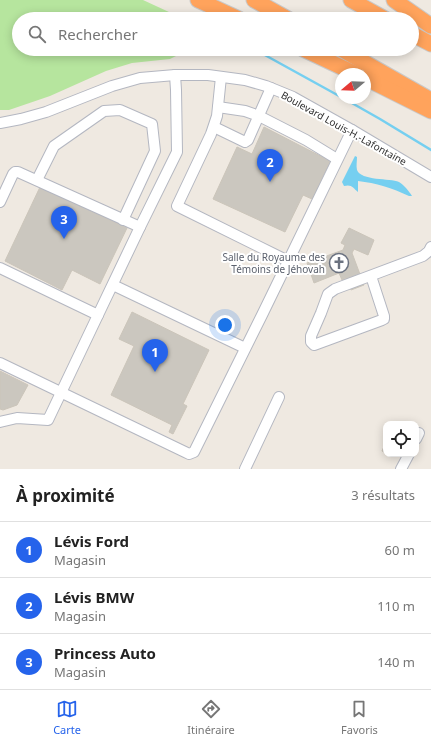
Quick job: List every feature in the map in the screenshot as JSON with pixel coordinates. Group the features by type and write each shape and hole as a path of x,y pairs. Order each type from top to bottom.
{"highway":[{"path":"198,0 224,12"},
{"path":"254,0 275,12"},
{"path":"351,0 372,12"},
{"path":"394,0 411,12"},
{"path":"419,18 431,26"},
{"path":"419,38 431,44"},
{"path":"318,56 343,68"},
{"path":"353,56 431,100"},
{"path":"371,81 431,111"}],"street":[{"name":"Boulevard Louis-H.-Lafontaine","path":"0,123 46,112 112,86 140,78 208,74 245,80 293,97 431,177"},
{"path":"0,422 17,418 48,420 177,152 175,75"},
{"path":"221,77 217,116 214,127 177,206 288,261"},
{"path":"214,127 245,142 248,140 271,88"},
{"path":"218,107 244,111 259,116 337,158"},
{"path":"37,180 54,146 104,111 120,110 152,124 155,151 122,220"},
{"path":"0,363 189,454 194,452 352,130"},
{"path":"0,202 15,172 18,172 140,228"},
{"path":"371,276 384,319 314,345 311,336 328,294 336,289 423,256 431,247"},
{"path":"0,268 98,315"},
{"path":"112,285 245,348"},
{"path":"245,469 279,397"},
{"path":"401,469 407,457"}],"green space":[{"path":"0,0 143,0 169,12 12,12 12,56 176,56 170,59 132,63 106,71 50,96 9,110 0,110"}],"water":[{"path":"355,156 357,157 357,170 360,174 370,178 399,182 412,196 384,186 365,182 358,181 358,192 351,186 344,186 342,182"}],"building":[{"path":"264,127 330,161 312,199 303,195 285,232 213,199 237,147 252,154"},
{"path":"40,187 127,228 100,284 72,270 62,290 5,261"},
{"path":"349,228 374,240 368,255 354,249 352,253 364,285 351,290 346,278 342,280 339,273 314,283 307,263 343,250 345,245 341,243"},
{"path":"132,312 209,350 183,404 187,406 173,434 169,432 172,425 111,395 134,346 119,339"},
{"path":"0,371 28,385 17,405 3,410 0,409"}],"waterway":[{"path":"267,56 335,94"},
{"path":"354,104 431,150"}],"place":[{"name":"Lévis BMW","path":"270,182"},
{"name":"Princess Auto","path":"64,239"},
{"name":"Salle du Royaume des Témoins de Jéhovah","path":"339,263"},
{"name":"Lévis Ford","path":"155,372"}]}
